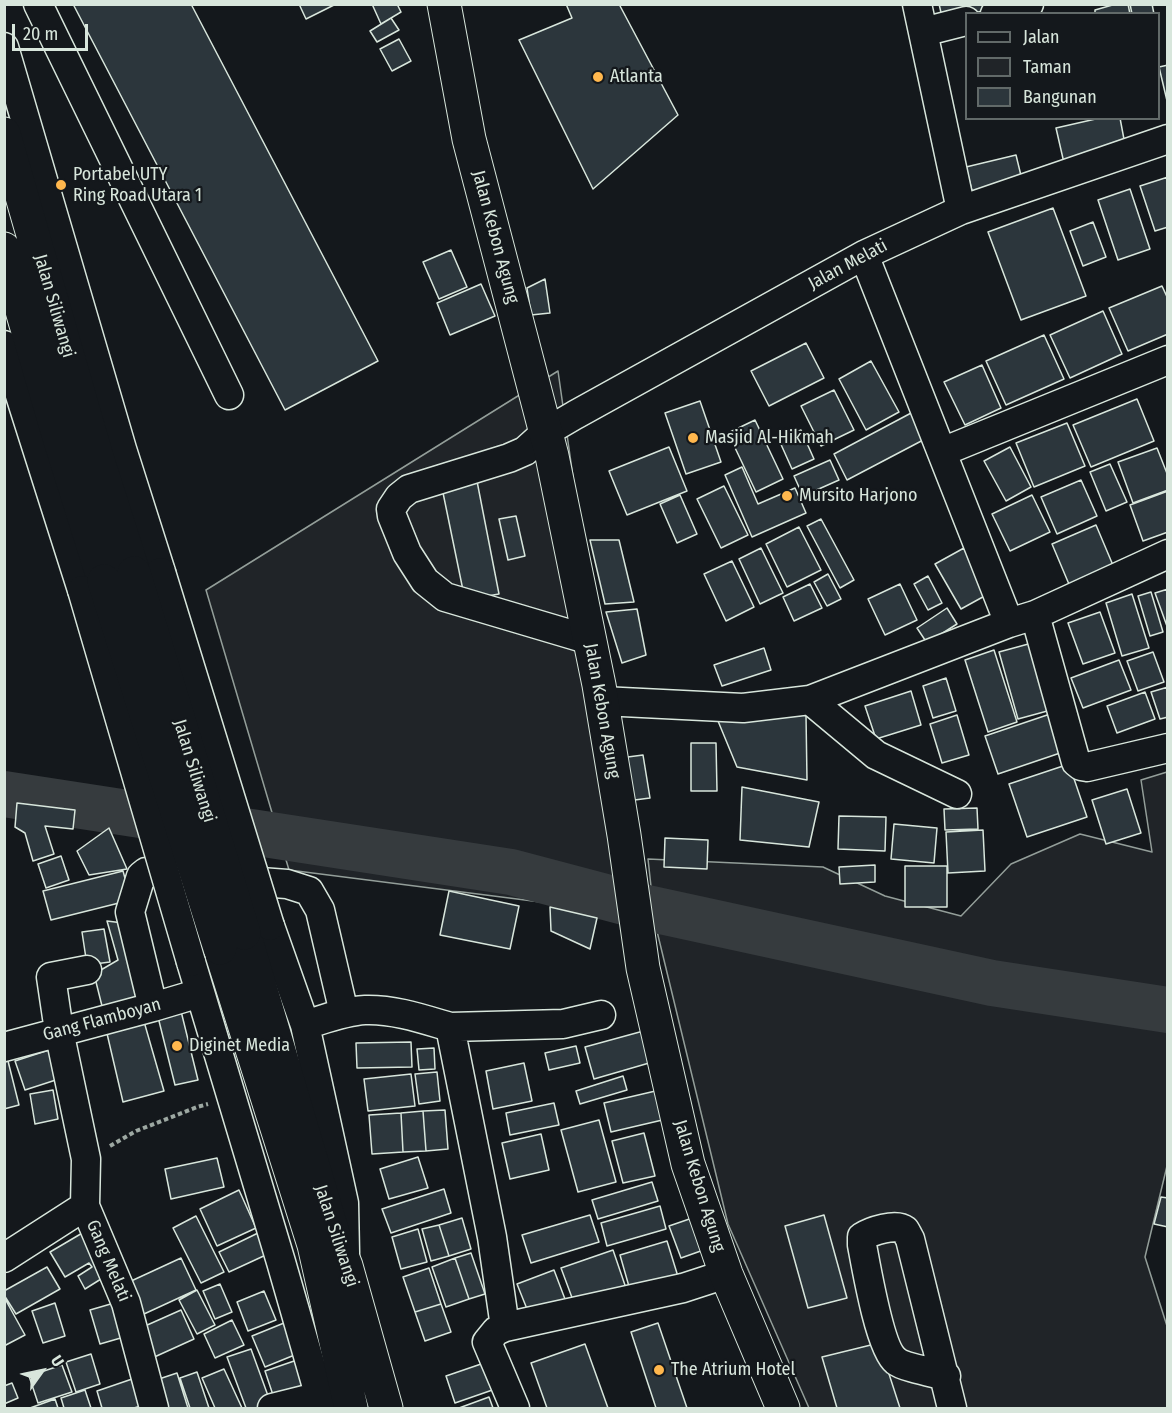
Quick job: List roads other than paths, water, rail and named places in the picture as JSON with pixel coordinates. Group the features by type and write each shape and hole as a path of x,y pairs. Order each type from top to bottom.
{"main road":[{"name":"Jalan Kebon Agung","path":"444,4 469,139 546,432 590,640 624,835 643,968 688,1164 726,1274 783,1408"},
{"name":"Jalan Siliwangi","path":"4,134 110,453 120,579"},
{"name":"Jalan Siliwangi","path":"4,249 83,513 120,579 245,936 333,1233 346,1266 386,1408"},
{"path":"48,397 40,457 64,484 83,513"},
{"name":"Jalan Siliwangi","path":"245,936 314,1245 336,1402"}],"street":[{"path":"38,4 229,395"},
{"path":"917,4 961,210"},
{"path":"1002,12 1029,4"},
{"path":"923,33 965,21"},
{"path":"4,47 110,453"},
{"name":"Jalan Melati","path":"590,640 445,597 425,581 407,553 392,516 391,509 399,497 409,489 525,451 546,432 864,255 961,210 1167,139"},
{"path":"864,255 942,452 1022,619 1076,762 1087,767 1167,748"},
{"path":"4,345 40,457 120,579 245,936 305,1025 344,1203 346,1266"},
{"path":"942,452 1167,360"},
{"path":"602,701 743,708 810,700 1022,619 1167,554"},
{"path":"120,579 190,962 232,1099 336,1402 272,1408"},
{"path":"810,700 876,755 957,794"},
{"path":"153,1008 130,912 141,876 151,871 287,884 309,891 320,910 344,1013"},
{"path":"85,1206 86,1158 59,1031 51,977 87,970"},
{"name":"Gang Flamboyan","path":"4,1047 153,1008 200,993"},
{"path":"305,1025 344,1013 366,1010 410,1015 450,1027 563,1024 601,1015"},
{"path":"450,1027 492,1237 505,1327"},
{"name":"Gang Melati","path":"4,1258 85,1206 126,1303 154,1408"},
{"path":"946,1376 896,1361 890,1353 872,1298 862,1245 862,1237 868,1233 896,1227 904,1229 910,1239 946,1376 952,1408"},
{"path":"515,1408 488,1342 496,1331 505,1327 683,1288 726,1274"}],"waterway":[{"path":"4,794 511,872 647,908 992,983 1168,1010"}],"place":[{"name":"Atlanta","path":"598,77"},
{"name":"Portabel UTY Ring Road Utara 1","path":"61,185"},
{"name":"Masjid Al-Hikmah","path":"693,438"},
{"name":"Mursito Harjono","path":"787,496"},
{"name":"Diginet Media","path":"177,1046"},
{"name":"The Atrium Hotel","path":"659,1370"}]}
